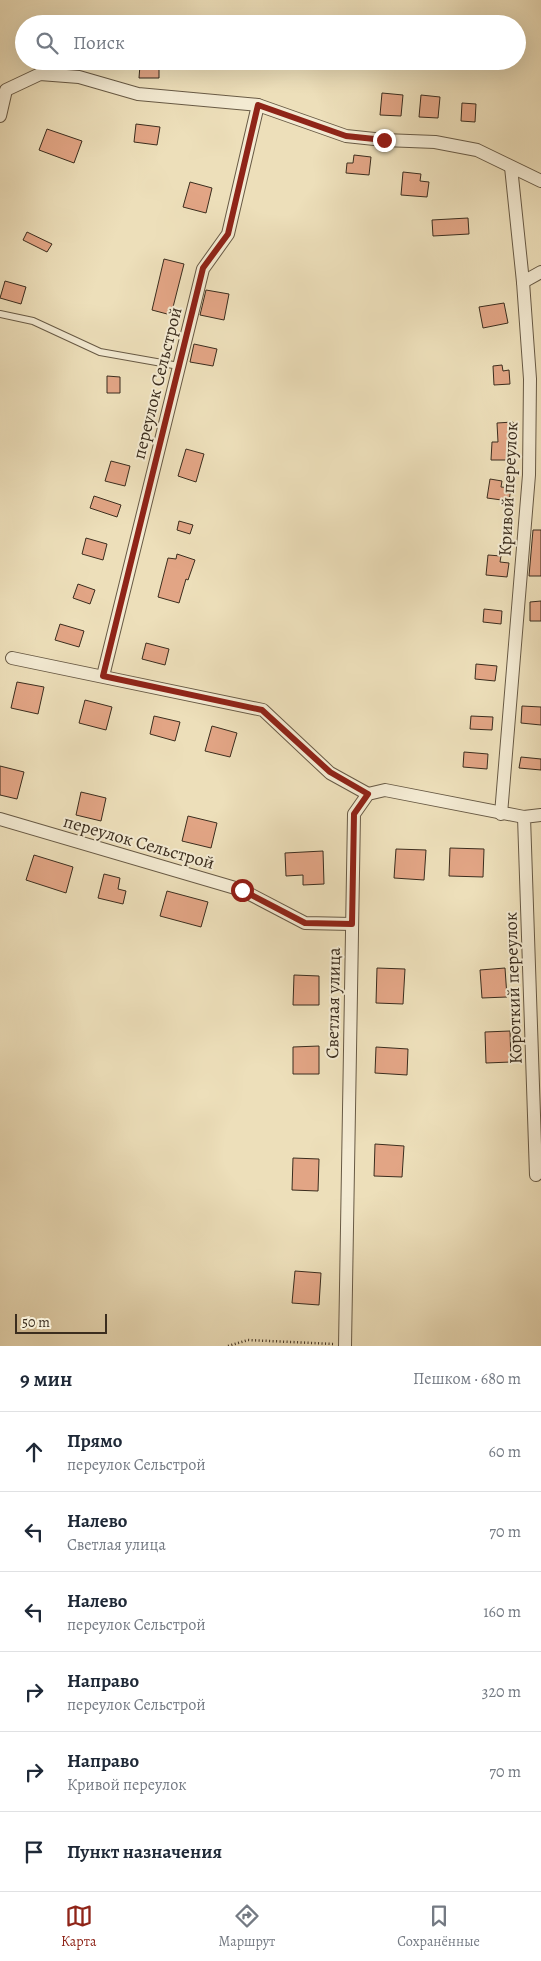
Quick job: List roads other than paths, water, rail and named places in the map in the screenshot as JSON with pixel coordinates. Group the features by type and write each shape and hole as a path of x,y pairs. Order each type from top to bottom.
{"street":[{"path":"0,116 6,90 40,74 79,77 138,94 258,105 346,136 435,142 477,150 541,181"},
{"name":"переулок Сельстрой","path":"103,676 203,268 228,234 258,105"},
{"name":"Кривой переулок","path":"501,814 529,475 530,379 523,282 510,167"},
{"path":"523,282 541,272"},
{"path":"12,658 262,710 330,772 368,794 385,790 501,814 524,817 541,816"},
{"name":"Светлая улица","path":"345,1345 354,814 368,794"},
{"name":"Короткий переулок","path":"524,817 536,1175"},
{"name":"переулок Сельстрой","path":"0,819 242,890 305,923 352,924"}],"lane":[{"path":"0,314 33,321 100,352 179,366"}]}
